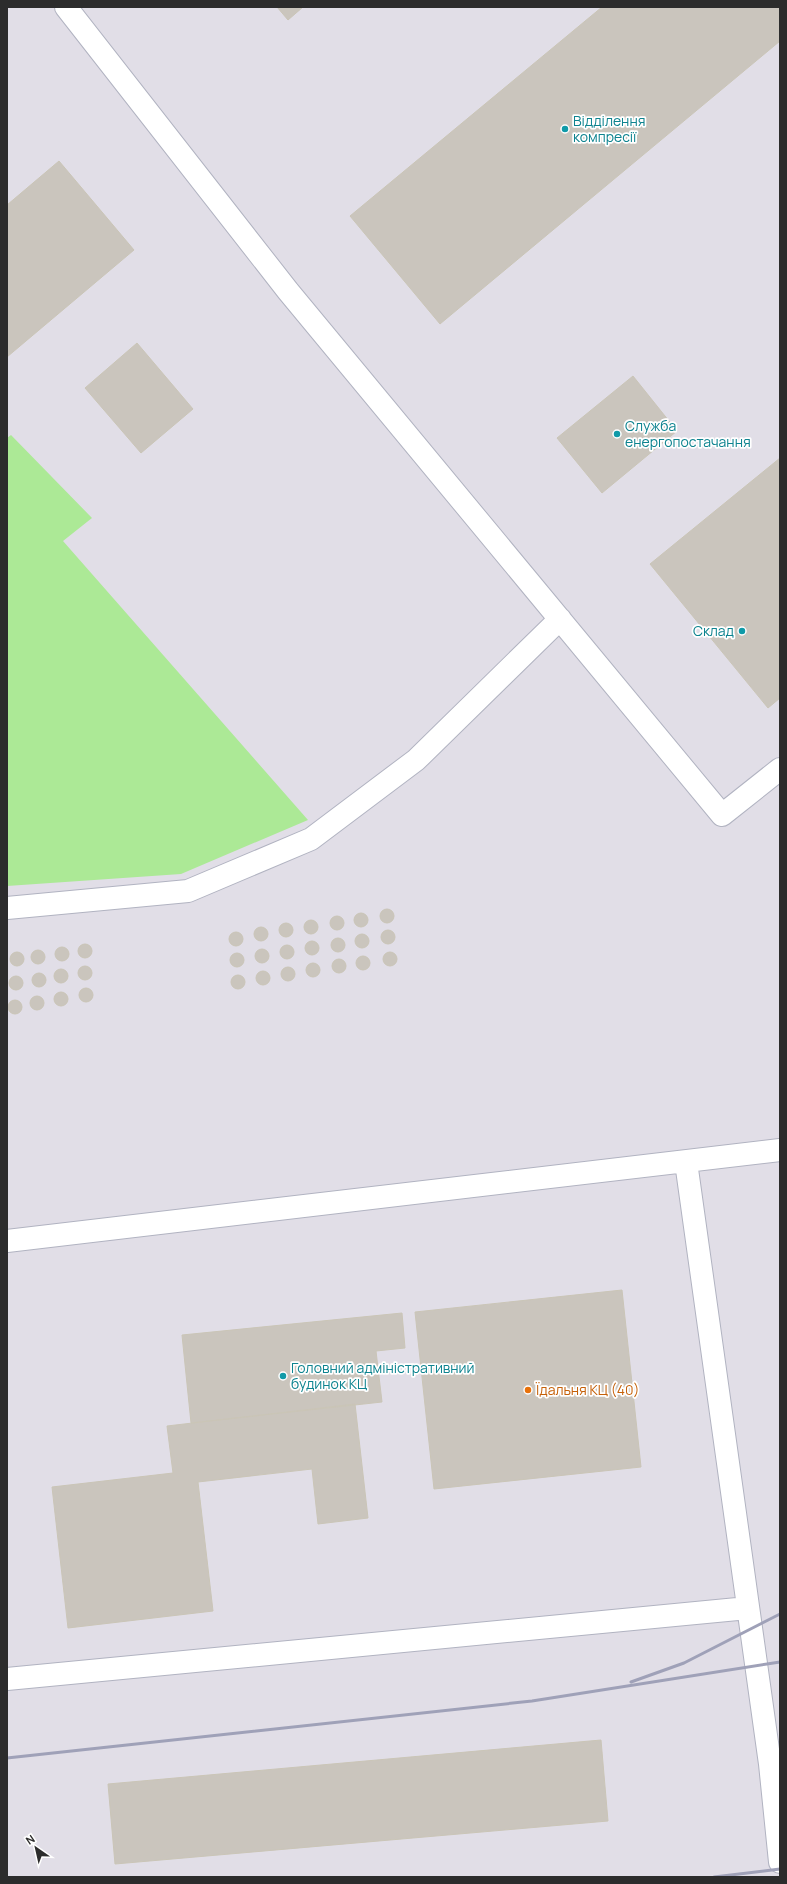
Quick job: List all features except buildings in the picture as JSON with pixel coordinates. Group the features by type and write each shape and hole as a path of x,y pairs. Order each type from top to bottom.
{"street":[{"path":"66,7 288,291 722,815 780,769"},
{"path":"7,908 188,891 311,839 416,760 560,619"},
{"path":"7,1241 780,1150"},
{"path":"686,1162 770,1764 780,1862"},
{"path":"7,1679 748,1608"}],"shaded area":[{"path":"7,7 780,7 780,1877 7,1877"}],"green space":[{"path":"11,435 92,518 63,541 308,820 181,874 7,886 7,438"}],"railway":[{"path":"631,1682 684,1663 780,1614"},
{"path":"7,1758 532,1701 780,1662"},
{"path":"714,1877 780,1869"}],"place":[{"name":"Відділення компресії","path":"565,129"},
{"name":"Служба енергопостачання","path":"617,434"},
{"name":"Склад","path":"742,631"},
{"name":"Головний адміністративний будинок КЦ","path":"283,1376"},
{"name":"Їдальня КЦ (40)","path":"528,1390"}]}
